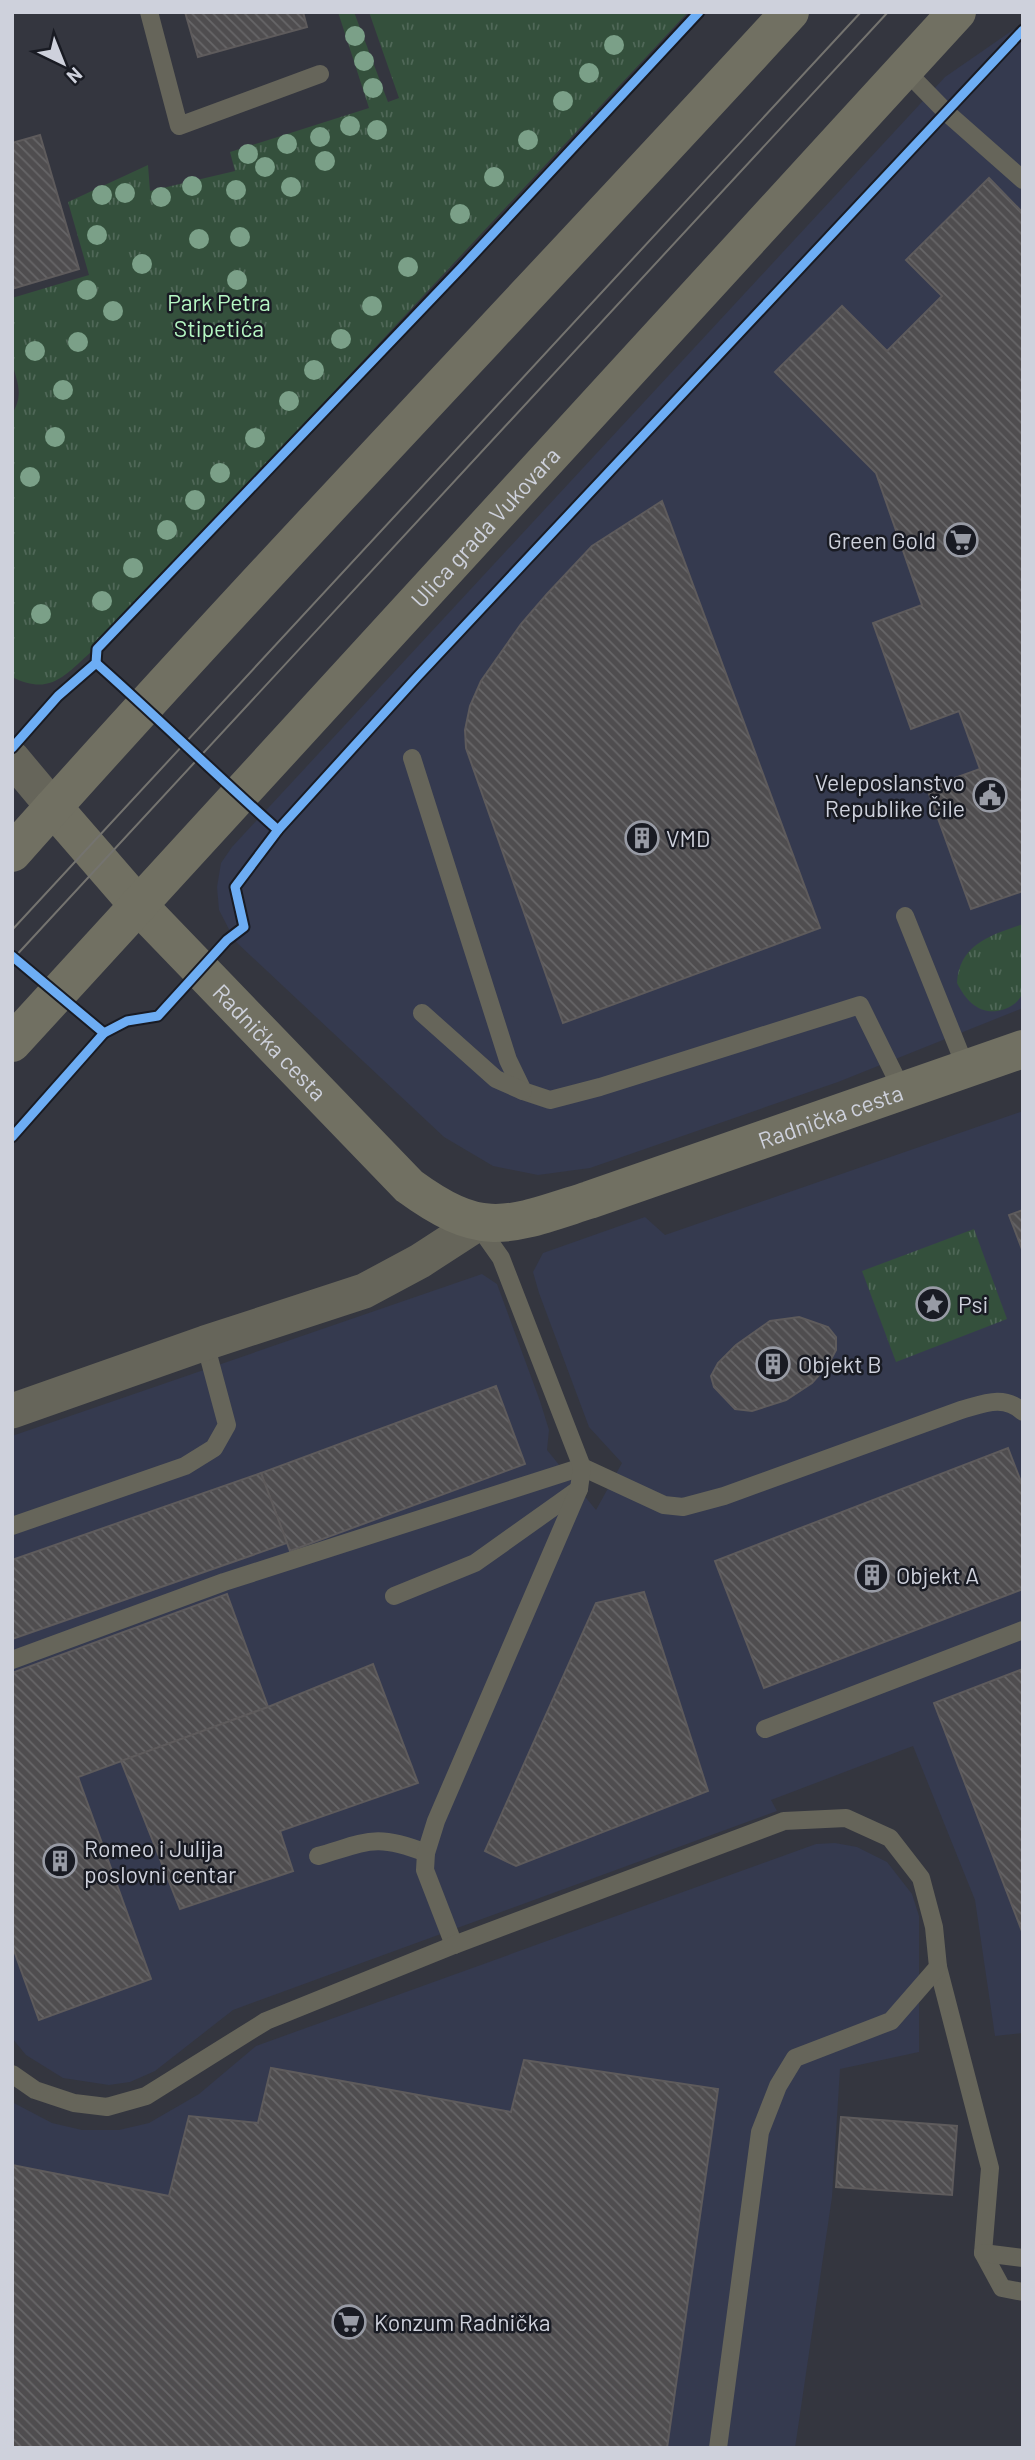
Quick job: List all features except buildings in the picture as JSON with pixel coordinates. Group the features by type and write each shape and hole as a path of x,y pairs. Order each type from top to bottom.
{"main road":[{"path":"12,853 145,704 482,347 790,12"},
{"name":"Ulica grada Vukovara","path":"12,1043 957,12"},
{"name":"Radnička cesta","path":"53,807 138,905 409,1186 442,1211 477,1224 522,1222 1023,1049"}],"street":[{"path":"12,758 53,807"},
{"path":"12,1411 364,1291 420,1261 477,1224"}],"lane":[{"path":"149,12 179,126 320,74"},
{"path":"904,69 946,112 1023,180"},
{"path":"412,758 508,1060 523,1091"},
{"path":"905,916 966,1068"},
{"path":"422,1013 496,1079 550,1100 600,1087 860,1005 902,1090"},
{"path":"454,1945 425,1870 426,1853 436,1821 579,1489 582,1467 511,1280 501,1258 477,1224"},
{"path":"12,1525 185,1466 214,1448 227,1425 205,1343"},
{"path":"12,1660 224,1582 582,1467 664,1504 683,1507 724,1496 961,1410 998,1400 1016,1406 1023,1412"},
{"path":"394,1596 475,1563 579,1489"},
{"path":"765,1729 1023,1630"},
{"path":"12,2074 35,2090 74,2103 107,2107 146,2096 266,2021 454,1945 784,1821 846,1818 890,1838 920,1878 934,1927 938,1967 990,2168 983,2253 1002,2288 1023,2292"},
{"path":"318,1856 378,1839 426,1853"},
{"path":"718,2448 761,2132 778,2086 795,2058 891,2021 938,1967"},
{"path":"983,2253 1023,2258"}],"shaded area":[{"path":"1023,23 1023,1008 838,1082 590,1168 538,1175 493,1166 444,1137 235,941 219,910 217,887 221,863 232,847 945,77"},
{"path":"1023,1111 1023,2033 995,2036 975,1900 913,1746 771,1800 777,1811 233,2010 155,2071 130,2082 109,2085 63,2078 26,2055 12,2038 12,1436 482,1274 497,1284 549,1430 547,1450 596,1510 622,1463 589,1427 533,1272 543,1253 645,1217 665,1235"},
{"path":"835,1843 857,1847 887,1862 912,1894 919,1916 919,2052 840,2069 832,2197 795,2448 12,2448 12,2102 52,2123 82,2130 119,2130 149,2123 199,2094 256,2046 816,1844"}],"green space":[{"name":"Park Petra Stipetića","path":"338,12 354,12 388,102 399,98 369,12 688,12 91,652 56,681 47,684 25,682 12,677 12,414 19,393 11,353 12,298 89,275 68,202 148,165 150,191 235,171 230,152 369,108"},
{"path":"1023,924 1023,991 1016,1002 1005,1009 982,1010 965,997 957,983 964,959 970,950 989,937"},
{"path":"974,1229 1007,1319 896,1362 862,1271"}],"tram line":[{"path":"12,930 861,12"},
{"path":"12,960 888,12"}],"cycle path":[{"path":"12,748 58,696 96,663 97,649 461,268 699,12"},
{"path":"12,1137 104,1033 127,1021 158,1016 227,940 244,927 235,887 278,830 417,677 1023,30"},
{"path":"96,663 278,830"},
{"path":"12,956 104,1033"}],"place":[{"name":"Green Gold","path":"961,540"},
{"name":"Veleposlanstvo Republike Čile","path":"990,795"},
{"name":"VMD","path":"642,838"},
{"name":"Psi","path":"933,1304"},
{"name":"Objekt B","path":"773,1364"},
{"name":"Objekt A","path":"872,1575"},
{"name":"Romeo i Julija poslovni centar","path":"60,1861"},
{"name":"Konzum Radnička","path":"349,2322"}]}
